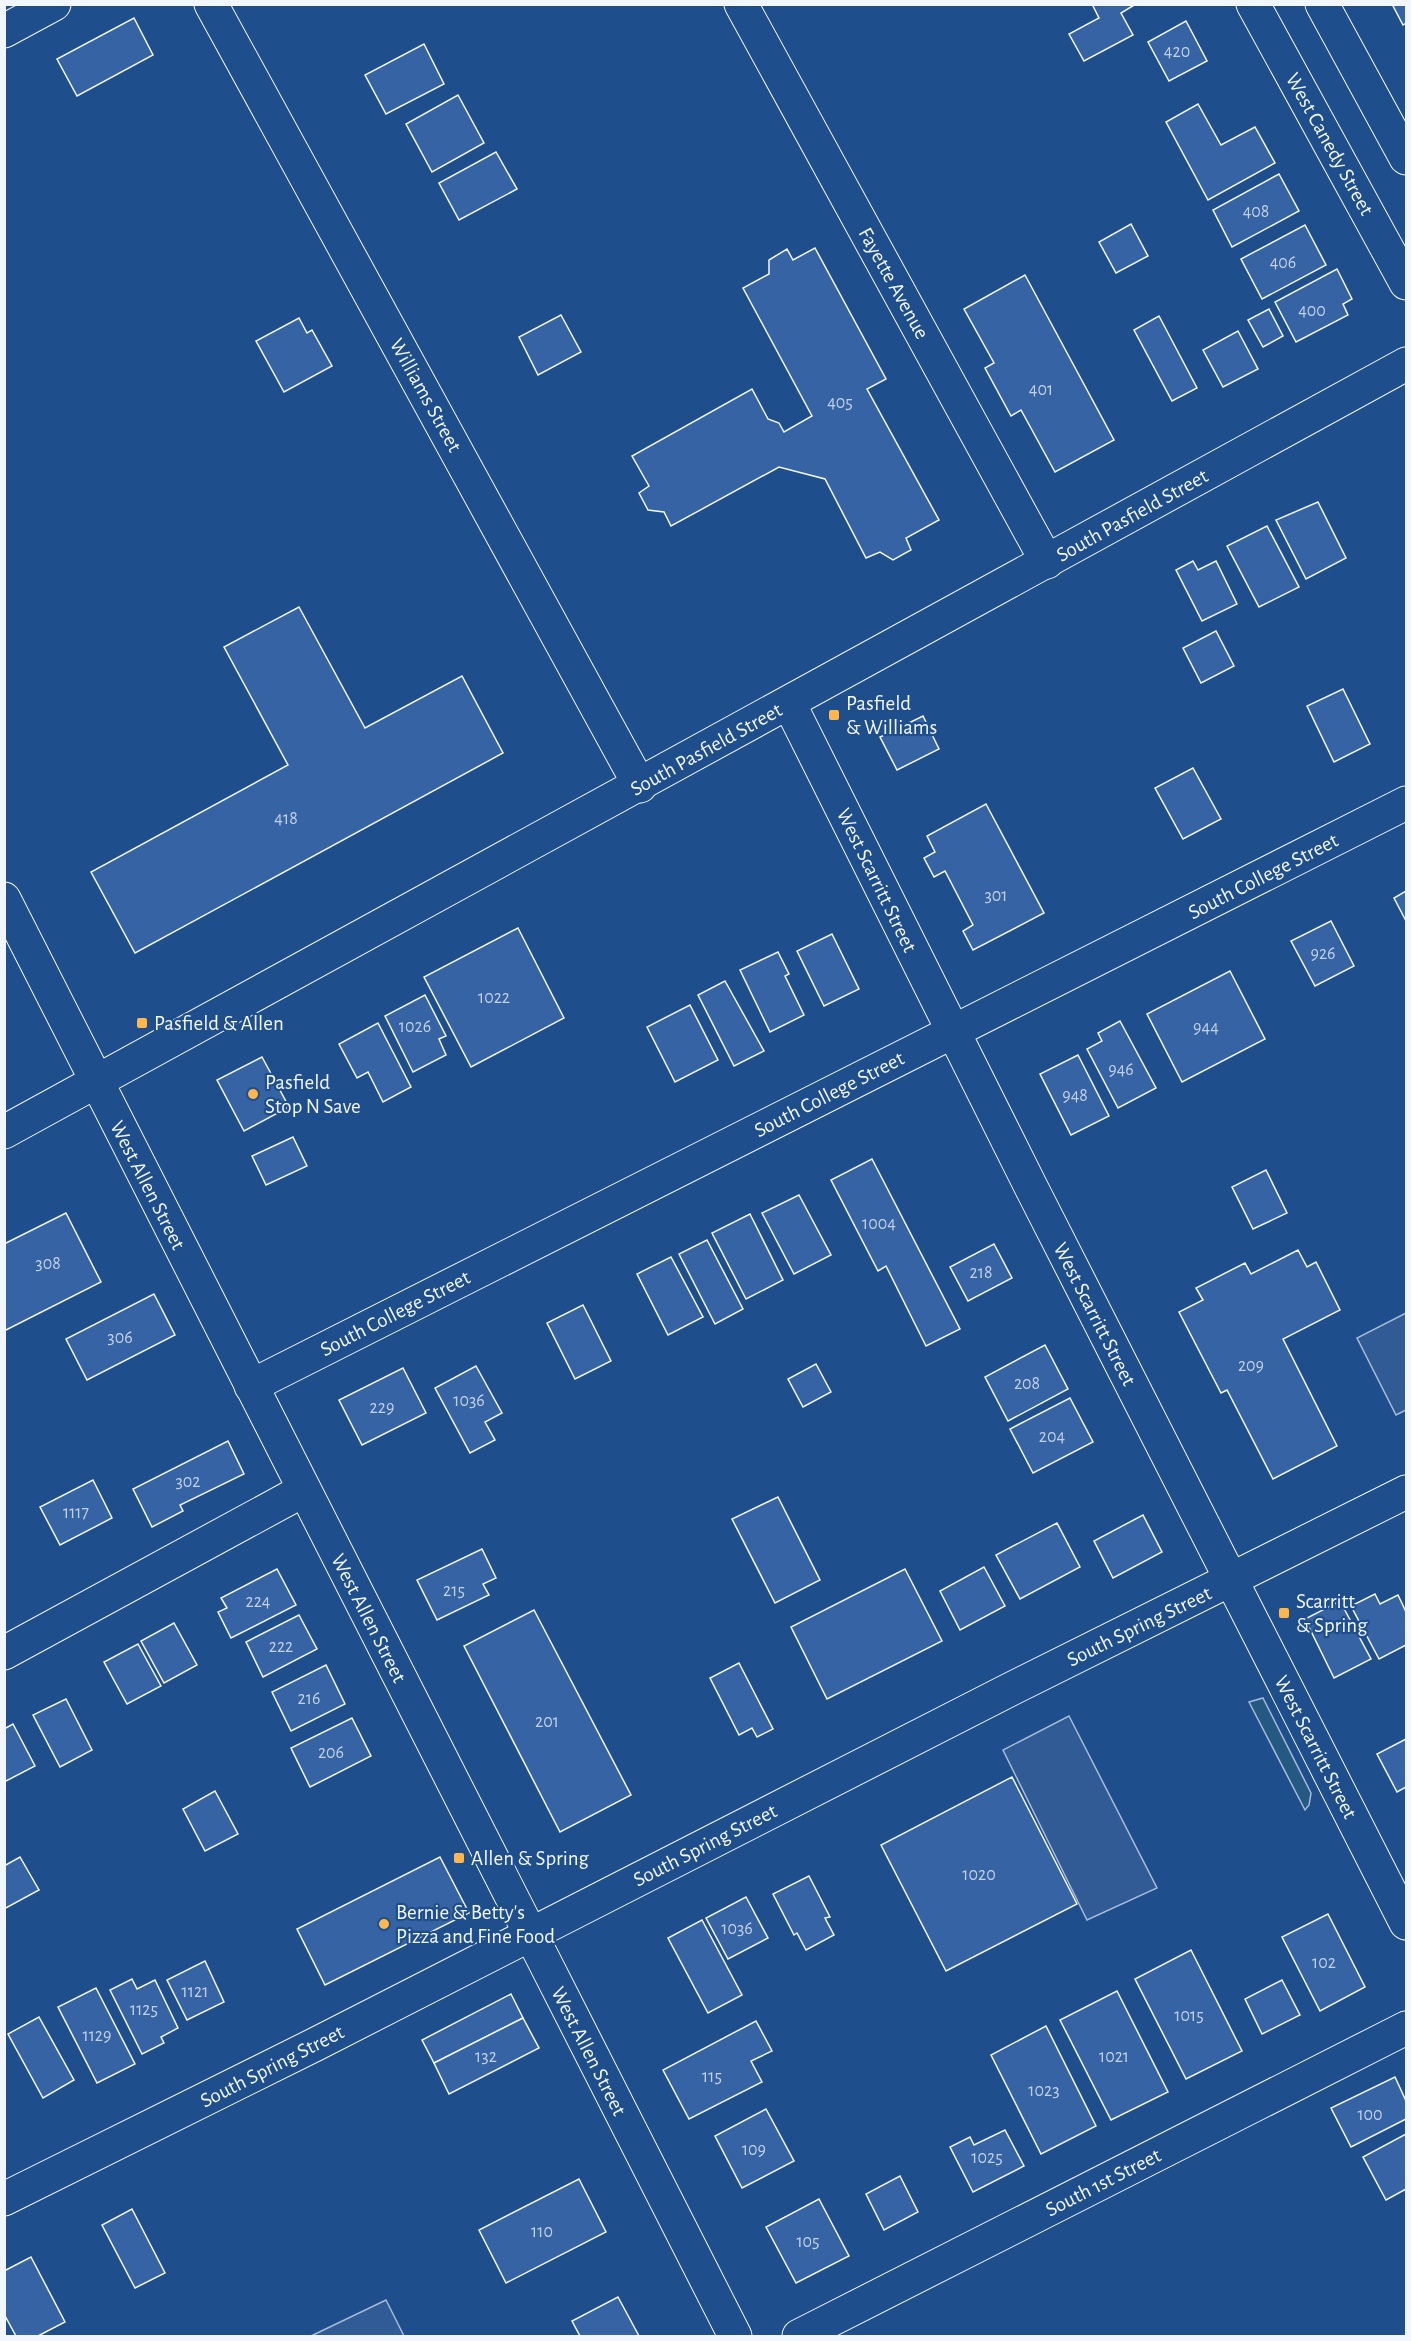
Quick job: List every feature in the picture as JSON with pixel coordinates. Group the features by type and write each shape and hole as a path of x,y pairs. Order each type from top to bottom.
{"street":[{"path":"4,31 54,4"},
{"name":"Williams Street","path":"211,4 640,786"},
{"name":"Fayette Avenue","path":"741,4 1047,562"},
{"name":"West Canedy Street","path":"1253,4 1407,283"},
{"path":"1322,4 1407,158"},
{"name":"South Pasfield Street","path":"4,1132 640,786 1407,364"},
{"name":"West Scarritt Street","path":"789,703 1231,1581 1407,1923"},
{"name":"South College Street","path":"251,1386 1407,803"},
{"name":"West Allen Street","path":"4,899 735,2337"},
{"path":"4,1653 304,1490"},
{"name":"South Spring Street","path":"4,2199 1011,1689 1407,1492"},
{"name":"South 1st Street","path":"799,2337 1407,2028"}],"shaded area":[{"path":"1406,1313 1406,1410 1396,1415 1357,1338"},
{"path":"1263,1698 1311,1793 1309,1805 1305,1810 1249,1702"},
{"path":"1069,1716 1157,1888 1087,1920 1003,1750"},
{"path":"386,2300 404,2336 311,2336"}],"building":[{"path":"1092,4 1136,4 1121,13 1133,35 1084,61 1069,34 1099,18"},
{"path":"1392,4 1406,4 1406,23 1403,25"},
{"path":"134,18 153,55 77,96 57,59"},
{"path":"1186,21 1207,61 1169,81 1148,42"},
{"path":"424,44 444,84 386,114 365,75"},
{"path":"458,95 484,143 432,172 406,124"},
{"path":"1198,104 1221,145 1255,127 1275,163 1208,200 1166,122"},
{"path":"496,152 517,189 459,220 439,183"},
{"path":"1279,174 1299,211 1232,247 1213,210"},
{"path":"1131,224 1148,256 1116,273 1099,242"},
{"path":"1305,225 1326,265 1262,299 1241,259"},
{"path":"815,248 886,379 867,389 939,520 906,538 911,550 893,560 880,552 866,558 825,479 779,467 671,526 664,512 648,510 639,493 649,486 632,456 752,389 768,419 779,423 784,432 812,416 743,288 769,274 769,260 787,249 793,260"},
{"path":"1337,269 1352,299 1343,304 1348,315 1296,342 1275,302"},
{"path":"1025,275 1114,440 1055,472 1021,410 1011,416 985,368 994,363 964,309"},
{"path":"1269,309 1283,336 1263,347 1248,320"},
{"path":"561,315 581,352 538,375 519,337"},
{"path":"1159,316 1197,388 1172,401 1134,330"},
{"path":"299,318 307,333 312,330 332,366 284,392 256,341"},
{"path":"1238,331 1258,369 1223,387 1203,350"},
{"path":"1318,502 1346,558 1306,579 1276,520"},
{"path":"1267,526 1299,587 1259,607 1227,546"},
{"path":"1193,561 1198,570 1216,561 1237,604 1202,621 1176,570"},
{"path":"299,607 365,728 462,676 503,753 135,953 91,872 288,765 224,647"},
{"path":"1216,631 1234,666 1201,683 1183,648"},
{"path":"1343,689 1370,744 1334,762 1307,706"},
{"path":"923,716 939,749 897,770 880,737"},
{"path":"1193,768 1221,819 1183,839 1155,788"},
{"path":"986,804 1044,913 973,950 963,931 973,925 945,871 934,877 924,858 935,852 927,836"},
{"path":"1406,891 1406,921 1394,898"},
{"path":"1331,921 1354,966 1315,986 1291,941"},
{"path":"518,928 564,1018 471,1067 424,977"},
{"path":"832,934 859,989 824,1006 797,951"},
{"path":"778,952 789,974 785,976 804,1015 770,1032 740,970"},
{"path":"1230,971 1265,1039 1182,1082 1147,1014"},
{"path":"725,981 764,1051 734,1066 698,995"},
{"path":"425,995 446,1036 439,1039 446,1055 413,1072 385,1016"},
{"path":"690,1005 718,1060 675,1082 647,1027"},
{"path":"1120,1021 1156,1088 1118,1108 1087,1049 1102,1041 1098,1033"},
{"path":"378,1023 411,1087 383,1102 368,1072 357,1078 339,1044"},
{"path":"1078,1055 1109,1116 1071,1135 1040,1074"},
{"name":"Pasfield Stop N Save","path":"262,1057 289,1107 244,1131 217,1080"},
{"path":"293,1137 307,1166 266,1185 252,1156"},
{"path":"872,1159 960,1329 926,1346 886,1266 878,1271 831,1180"},
{"path":"1266,1170 1287,1213 1253,1229 1232,1187"},
{"path":"799,1195 831,1255 794,1274 762,1213"},
{"path":"66,1213 101,1282 4,1331 4,1244"},
{"path":"750,1214 783,1280 746,1299 712,1233"},
{"path":"707,1240 743,1309 715,1324 679,1254"},
{"path":"994,1244 1012,1278 968,1301 950,1267"},
{"path":"1298,1250 1307,1267 1316,1262 1340,1310 1283,1339 1337,1446 1273,1479 1227,1390 1221,1393 1179,1312 1203,1300 1196,1288 1245,1263 1251,1274"},
{"path":"671,1257 703,1317 668,1335 637,1274"},
{"path":"154,1294 175,1335 87,1380 66,1339"},
{"path":"583,1305 611,1361 575,1379 547,1323"},
{"path":"1045,1345 1068,1389 1008,1421 985,1377"},
{"path":"816,1364 831,1392 803,1407 788,1379"},
{"path":"476,1366 502,1413 485,1422 495,1440 470,1453 435,1388"},
{"path":"403,1368 426,1413 362,1445 339,1400"},
{"path":"1070,1398 1093,1442 1033,1473 1010,1429"},
{"path":"228,1441 244,1474 180,1505 183,1511 152,1527 133,1489"},
{"path":"93,1480 112,1518 60,1545 40,1507"},
{"path":"778,1497 820,1580 775,1603 732,1519"},
{"path":"1143,1515 1162,1552 1113,1578 1094,1541"},
{"path":"1057,1523 1080,1567 1020,1599 996,1555"},
{"path":"482,1549 496,1578 483,1584 489,1595 437,1620 417,1580"},
{"path":"984,1567 1005,1606 960,1630 940,1591"},
{"path":"277,1569 296,1605 231,1638 218,1612 227,1608 221,1598"},
{"path":"905,1569 942,1641 827,1699 791,1627"},
{"path":"1375,1594 1380,1604 1398,1595 1406,1612 1406,1645 1379,1659 1351,1606"},
{"path":"1340,1601 1371,1659 1334,1678 1305,1619"},
{"path":"534,1610 631,1795 560,1832 464,1646"},
{"path":"299,1615 317,1649 263,1677 246,1642"},
{"path":"174,1623 197,1665 164,1683 141,1641"},
{"path":"138,1644 161,1686 127,1704 104,1662"},
{"path":"739,1663 773,1729 757,1737 752,1728 739,1735 710,1678"},
{"path":"326,1665 345,1704 291,1731 272,1692"},
{"path":"66,1699 92,1750 60,1767 33,1715"},
{"path":"352,1718 371,1756 310,1787 291,1748"},
{"path":"13,1724 35,1766 4,1782 4,1729"},
{"path":"1406,1739 1406,1787 1397,1792 1377,1754"},
{"path":"1012,1777 1077,1904 946,1971 881,1845"},
{"path":"215,1791 238,1834 205,1851 183,1809"},
{"path":"20,1857 39,1890 4,1909 4,1866"},
{"path":"440,1857 469,1913 325,1985 297,1929"},
{"path":"809,1876 830,1917 825,1918 834,1935 806,1950 797,1933 794,1935 773,1894"},
{"path":"746,1897 768,1938 728,1959 706,1918"},
{"path":"1328,1914 1365,1987 1320,2011 1282,1937"},
{"path":"702,1920 742,1995 708,2013 668,1938"},
{"path":"1191,1950 1242,2051 1186,2079 1135,1979"},
{"path":"205,1961 224,2002 187,2020 167,1980"},
{"path":"132,1979 137,1989 155,1980 178,2028 161,2037 164,2043 142,2054 110,1990"},
{"path":"1282,1980 1300,2015 1262,2034 1245,1999"},
{"path":"96,1988 135,2064 97,2083 58,2007"},
{"path":"1117,1991 1168,2092 1111,2120 1060,2020"},
{"path":"511,1994 523,2018 434,2063 422,2040"},
{"path":"39,2017 74,2080 43,2098 8,2034"},
{"path":"523,2018 539,2048 449,2094 434,2063"},
{"path":"756,2021 772,2051 751,2061 762,2082 689,2119 663,2070"},
{"path":"1046,2026 1096,2126 1041,2154 991,2055"},
{"path":"1395,2077 1406,2101 1406,2119 1351,2147 1331,2108"},
{"path":"766,2109 794,2161 742,2188 715,2136"},
{"path":"1005,2130 1024,2166 973,2192 950,2147 970,2137 974,2145"},
{"path":"1406,2134 1406,2189 1386,2200 1363,2157"},
{"path":"900,2176 918,2212 884,2230 866,2194"},
{"path":"579,2179 606,2232 506,2283 479,2230"},
{"path":"819,2199 849,2256 796,2283 766,2227"},
{"path":"132,2209 165,2273 135,2288 102,2225"},
{"path":"31,2257 65,2322 38,2336 16,2336 4,2314 4,2271"},
{"path":"618,2297 639,2336 580,2336 572,2321"}],"place":[{"name":"Pasfield & Williams","path":"834,715"},
{"name":"Pasfield & Allen","path":"142,1023"},
{"name":"Pasfield Stop N Save","path":"253,1094"},
{"name":"Scarritt & Spring","path":"1284,1613"},
{"name":"Allen & Spring","path":"459,1858"},
{"name":"Bernie & Betty's Pizza and Fine Food","path":"384,1924"}]}
